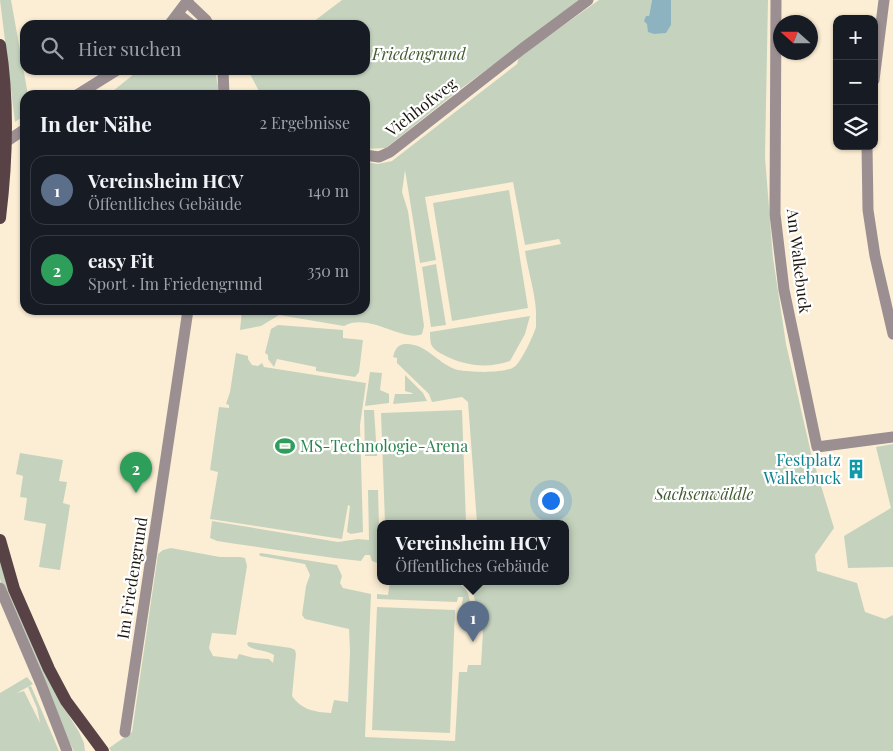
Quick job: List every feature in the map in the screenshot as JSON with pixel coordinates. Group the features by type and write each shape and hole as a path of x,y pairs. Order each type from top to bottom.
{"main road":[{"path":"0,45 6,102 5,180 0,218"},
{"path":"0,540 14,589 41,652 66,701 103,750"}],"street":[{"name":"Viehhofweg","path":"370,156 379,157 390,152 522,48 588,0"},
{"name":"Am Walkebuck","path":"776,0 774,151 776,223 784,290 817,447 893,437"},
{"path":"876,60 884,0"},
{"path":"173,20 188,1 206,20"},
{"path":"178,14 186,20"},
{"path":"86,90 108,75"},
{"path":"223,75 224,90"},
{"path":"0,146 20,132"},
{"path":"867,150 868,210 875,256 893,334"},
{"name":"Im Friedengrund","path":"125,732 187,315"},
{"path":"0,588 42,684 67,751"}],"green space":[{"path":"0,0 11,0 20,50 20,75 24,75 27,90 20,90 20,118 15,122"},
{"name":"Friedengrund","path":"342,0 581,0 459,90 386,148 370,149 370,90 258,90 251,75 370,75 370,20 316,20"},
{"name":"Sachsenwäldle","path":"599,0 652,0 649,16 671,25 671,0 768,0 765,157 773,258 786,344 811,453 834,528 815,555 817,571 857,583 865,612 885,619 893,615 893,751 111,751 109,748 132,732 158,554 163,550 171,548 220,557 245,558 247,566 236,635 212,633 209,648 213,656 237,659 239,654 269,659 273,663 274,655 251,648 247,643 295,650 292,696 300,704 314,711 331,713 334,700 348,702 349,629 305,619 302,615 306,586 310,575 305,564 260,556 259,554 337,565 342,576 340,583 343,588 371,594 365,737 455,741 459,672 467,672 468,665 481,665 483,631 471,585 569,585 569,520 477,520 468,402 462,397 432,402 429,394 397,363 397,358 393,357 398,347 402,344 408,344 428,351 445,364 458,370 478,372 502,371 514,367 520,360 536,327 533,289 525,251 561,244 559,239 525,245 513,182 425,197 436,260 420,263 405,170 402,192 408,211 424,326 422,334 415,336 406,335 364,323 344,326 279,315 370,315 370,163 378,164 392,161 517,64 519,57"},
{"path":"133,75 216,75 219,90 114,90"},
{"path":"509,190 528,308 452,321 433,203"},
{"path":"436,264 446,325 431,327 422,267"},
{"path":"242,315 279,315 261,326 240,330"},
{"path":"530,316 525,334 510,361 493,365 467,364 439,352 431,344 430,332"},
{"path":"278,325 343,330 343,338 363,340 359,372 355,377 316,371 316,367 277,359 274,367 265,353 271,329"},
{"name":"MS-Technologie-Arena","path":"236,353 248,356 252,365 258,366 262,363 264,367 366,383 360,425 363,532 351,534 347,532 350,506 348,505 342,539 210,519 218,472 210,470 219,407 229,408 229,405 226,404 230,392"},
{"path":"370,372 382,373 380,390 389,394 389,403 365,406"},
{"path":"405,375 423,393 427,401 393,404 395,394 413,394 405,391"},
{"path":"364,410 374,410 377,456 365,456"},
{"path":"462,410 466,520 385,520 381,413"},
{"path":"893,444 893,567 848,568 844,536 891,508 876,447"},
{"path":"20,453 63,460 59,481 67,482 63,503 70,505 60,570 39,567 46,524 24,520 27,498 20,497 23,476 16,474"},
{"path":"368,490 378,490 377,563 372,561 370,555 365,555 361,561 217,541 210,538 212,521 338,542 358,539 369,540"},
{"path":"0,554 62,704 79,732 85,751 74,751 66,736 7,601 0,579"},
{"path":"389,585 461,585 467,592 471,609 462,618 460,617 463,597 458,597 457,602 377,599 377,594 388,595"},
{"path":"377,607 455,610 450,733 372,730"},
{"path":"27,677 33,684 17,693 24,691 40,723 37,708 28,687 31,686 59,751 0,751 0,693"}],"water":[{"path":"652,0 671,0 671,25 666,33 654,34 648,32 647,24 644,21 646,16 649,16"}],"place":[{"name":"MS-Technologie-Arena","path":"285,446"},
{"name":"Festplatz Walkebuck","path":"856,469"},
{"name":"easy Fit","path":"136,493"},
{"name":"Vereinsheim HCV","path":"473,642"}]}
